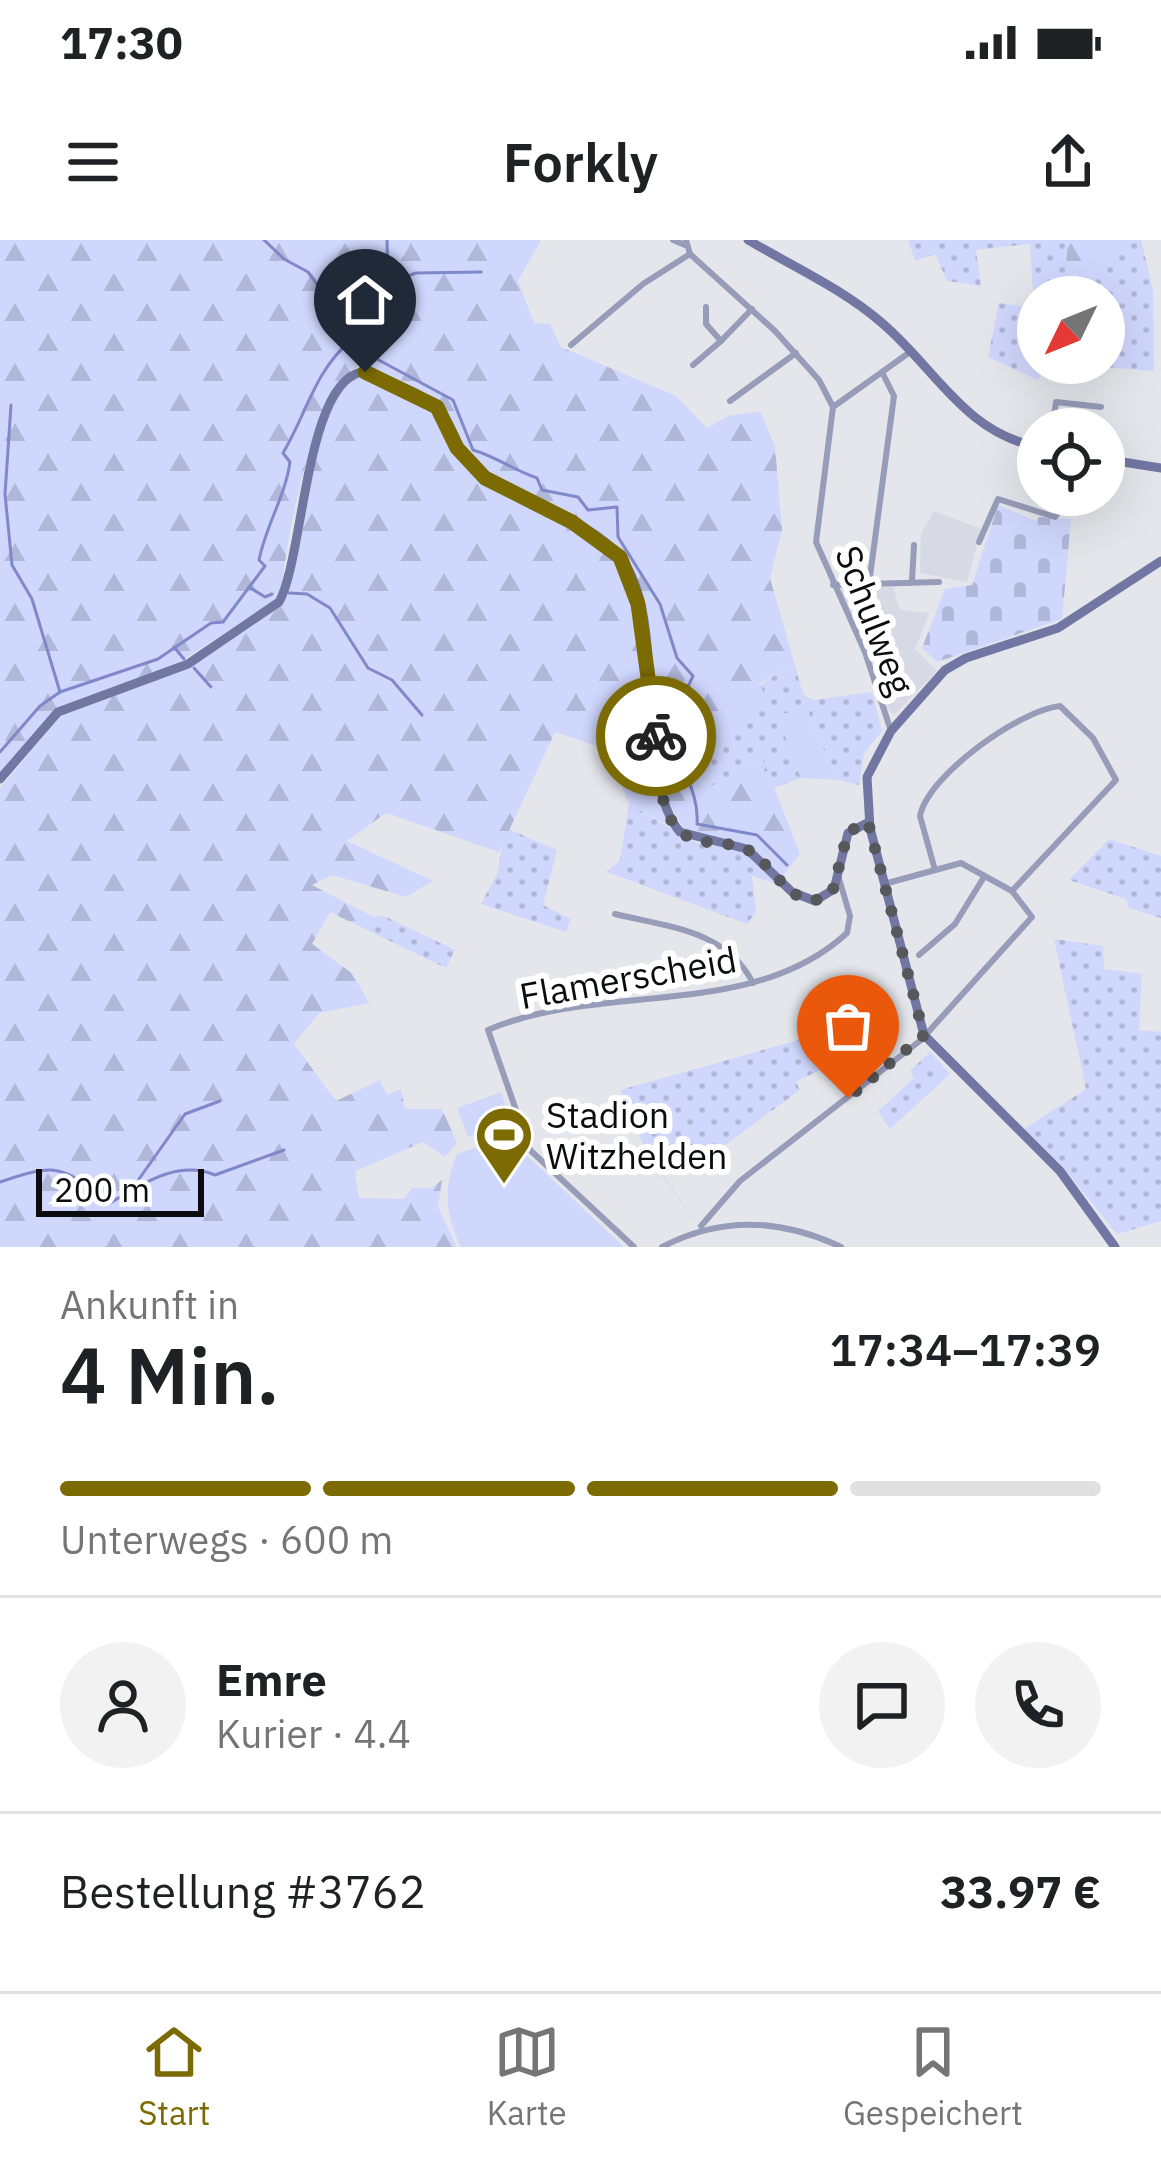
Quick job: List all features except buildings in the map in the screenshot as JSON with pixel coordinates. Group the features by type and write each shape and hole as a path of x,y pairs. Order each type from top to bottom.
{"main road":[{"path":"748,240 856,304 910,352 974,421 1017,442"},
{"path":"0,779 58,712 188,664 277,604 286,589 318,437 339,388 352,374 362,372 434,405 457,448 478,472 572,522 624,562 638,604 664,800 680,832 747,849 808,900 828,896 848,832 868,822"},
{"path":"1125,461 1161,467"},
{"path":"1115,1247 1060,1171 924,1035 868,822 869,768 891,731 956,663 1058,628 1161,562"}],"street":[{"path":"673,240 687,246 796,353 833,407 910,352"},
{"path":"571,345 687,246"},
{"path":"706,307 706,323 721,340"},
{"path":"692,365 752,309"},
{"path":"730,400 796,353"},
{"path":"869,584 894,396 882,371"},
{"path":"1055,408 1056,402 1101,406"},
{"name":"Schulweg","path":"833,407 815,531 833,585 865,652 891,731"},
{"path":"979,542 998,499 1017,505"},
{"path":"912,581 914,545"},
{"path":"833,585 939,582"},
{"path":"935,871 920,816 934,788 1000,734 1053,706 1069,712 1107,755 1116,781 1012,891"},
{"path":"662,1247 701,1226 740,1181 924,1035 1031,917 1012,891 961,863 884,884"},
{"name":"Flamerscheid","path":"634,1247 530,1150 488,1030 583,1007 753,983 847,933 850,916 838,875"},
{"path":"919,955 955,924 984,877"},
{"path":"615,914 712,938 739,960 753,983"},
{"path":"701,1226 776,1223 841,1247"}],"shaded area":[{"path":"934,511 981,529 967,582 920,573 921,534"},
{"path":"843,587 893,587 900,610 929,613 915,649 937,671 894,715 882,702 867,643 841,594"}],"green space":[{"path":"0,240 541,240 518,281 534,323 550,324 561,347 676,396 707,428 728,416 760,411 775,446 782,530 770,578 795,665 759,683 764,693 722,739 710,738 703,790 763,759 800,854 781,878 749,847 685,831 668,801 641,590 621,548 575,517 491,476 457,438 442,404 364,365 347,374 318,426 297,498 282,586 273,601 177,664 55,709 0,773"},
{"path":"908,240 1068,240 1066,276 1032,276 1030,244 976,250 981,286 947,281 935,254 915,261"},
{"path":"1068,240 1132,240 1084,276 1065,276"},
{"path":"1132,240 1141,240 1153,290 1154,371 1125,369 1125,276 1084,276"},
{"path":"999,303 1017,306 1017,370 988,357"},
{"path":"360,377 434,409 455,452 477,478 590,537 618,561 633,596 660,796 672,827 629,804 606,749 555,732 499,852 386,813 347,841 433,881 406,897 332,875 312,885 374,917 367,930 330,912 312,944 353,974 369,1003 319,1013 294,1044 336,1101 380,1080 387,1095 401,1089 405,1109 442,1109 457,1143 445,1157 423,1142 355,1171 359,1198 404,1199 412,1188 431,1188 442,1180 438,1207 457,1247 0,1247 0,788 62,714 182,671 281,606 291,584 330,413 343,390"},
{"path":"998,505 1036,521 1039,517 1071,519 1062,619 937,662 922,648 945,589 972,585"},
{"path":"795,665 803,694 813,700 872,692 882,731 864,753 859,785 839,780 808,709 778,715 801,778 774,788 762,759 703,791 712,747 729,714 755,688"},
{"path":"808,708 839,780 801,778 777,715"},
{"path":"629,804 695,842 744,851 777,884 752,876 756,912 747,924 607,872 620,860"},
{"path":"506,828 557,850 543,905 571,919 566,932 481,904 497,874"},
{"path":"1109,839 1161,856 1161,918 1129,908 1126,899 1069,880"},
{"path":"384,916 455,950 446,968 367,930 374,917"},
{"path":"1054,939 1103,946 1104,969 1142,974 1139,1030 1161,1032 1161,1221 1117,1234 1062,1166 1024,1129 1086,1089"},
{"path":"827,1032 845,1057 796,1082 800,1090 690,1171 669,1146 651,1156 696,1224 648,1155 620,1090"},
{"path":"930,1052 950,1074 890,1129 878,1111 914,1078 910,1071"},
{"path":"501,1092 512,1121 468,1137 457,1108"},
{"name":"Stadion Witzhelden","path":"507,1137 519,1139 523,1152 624,1247 461,1247 448,1201 457,1154"}],"waterway":[{"path":"264,240 284,259 308,272 344,321"},
{"path":"373,321 388,284 387,240"},
{"path":"388,283 416,273 481,272"},
{"path":"344,345 348,328"},
{"path":"374,330 380,348 375,358 453,400 473,450 537,478 542,490 578,497 588,510 617,507 618,537 660,604 677,658 693,676 679,705 666,713 672,717 675,746 694,797 697,824 757,835 787,865"},
{"path":"0,752 40,706 60,692 158,659 211,623 223,622 265,566 259,560 290,462 283,453 320,379 351,340 360,341 368,352"},
{"path":"11,405 5,494 12,565 32,599 60,692"},
{"path":"249,587 265,597 272,594"},
{"path":"289,593 307,594 330,608 368,668 392,680 422,715"},
{"path":"174,647 184,659"},
{"path":"194,668 211,687"},
{"path":"139,1179 185,1114 220,1101"},
{"path":"0,1182 59,1171 110,1203 173,1172 215,1175 284,1150"}],"way so far":[{"path":"656,736 664,800 676,828 693,839 747,849 802,898 820,900 832,893 848,832 868,822 924,1035 848,1098"}],"place":[{"name":"Stadion Witzhelden","path":"504,1186"}],"route":[{"path":"365,372 437,407 457,448 485,478 572,522 624,562 638,604 656,736"}]}
